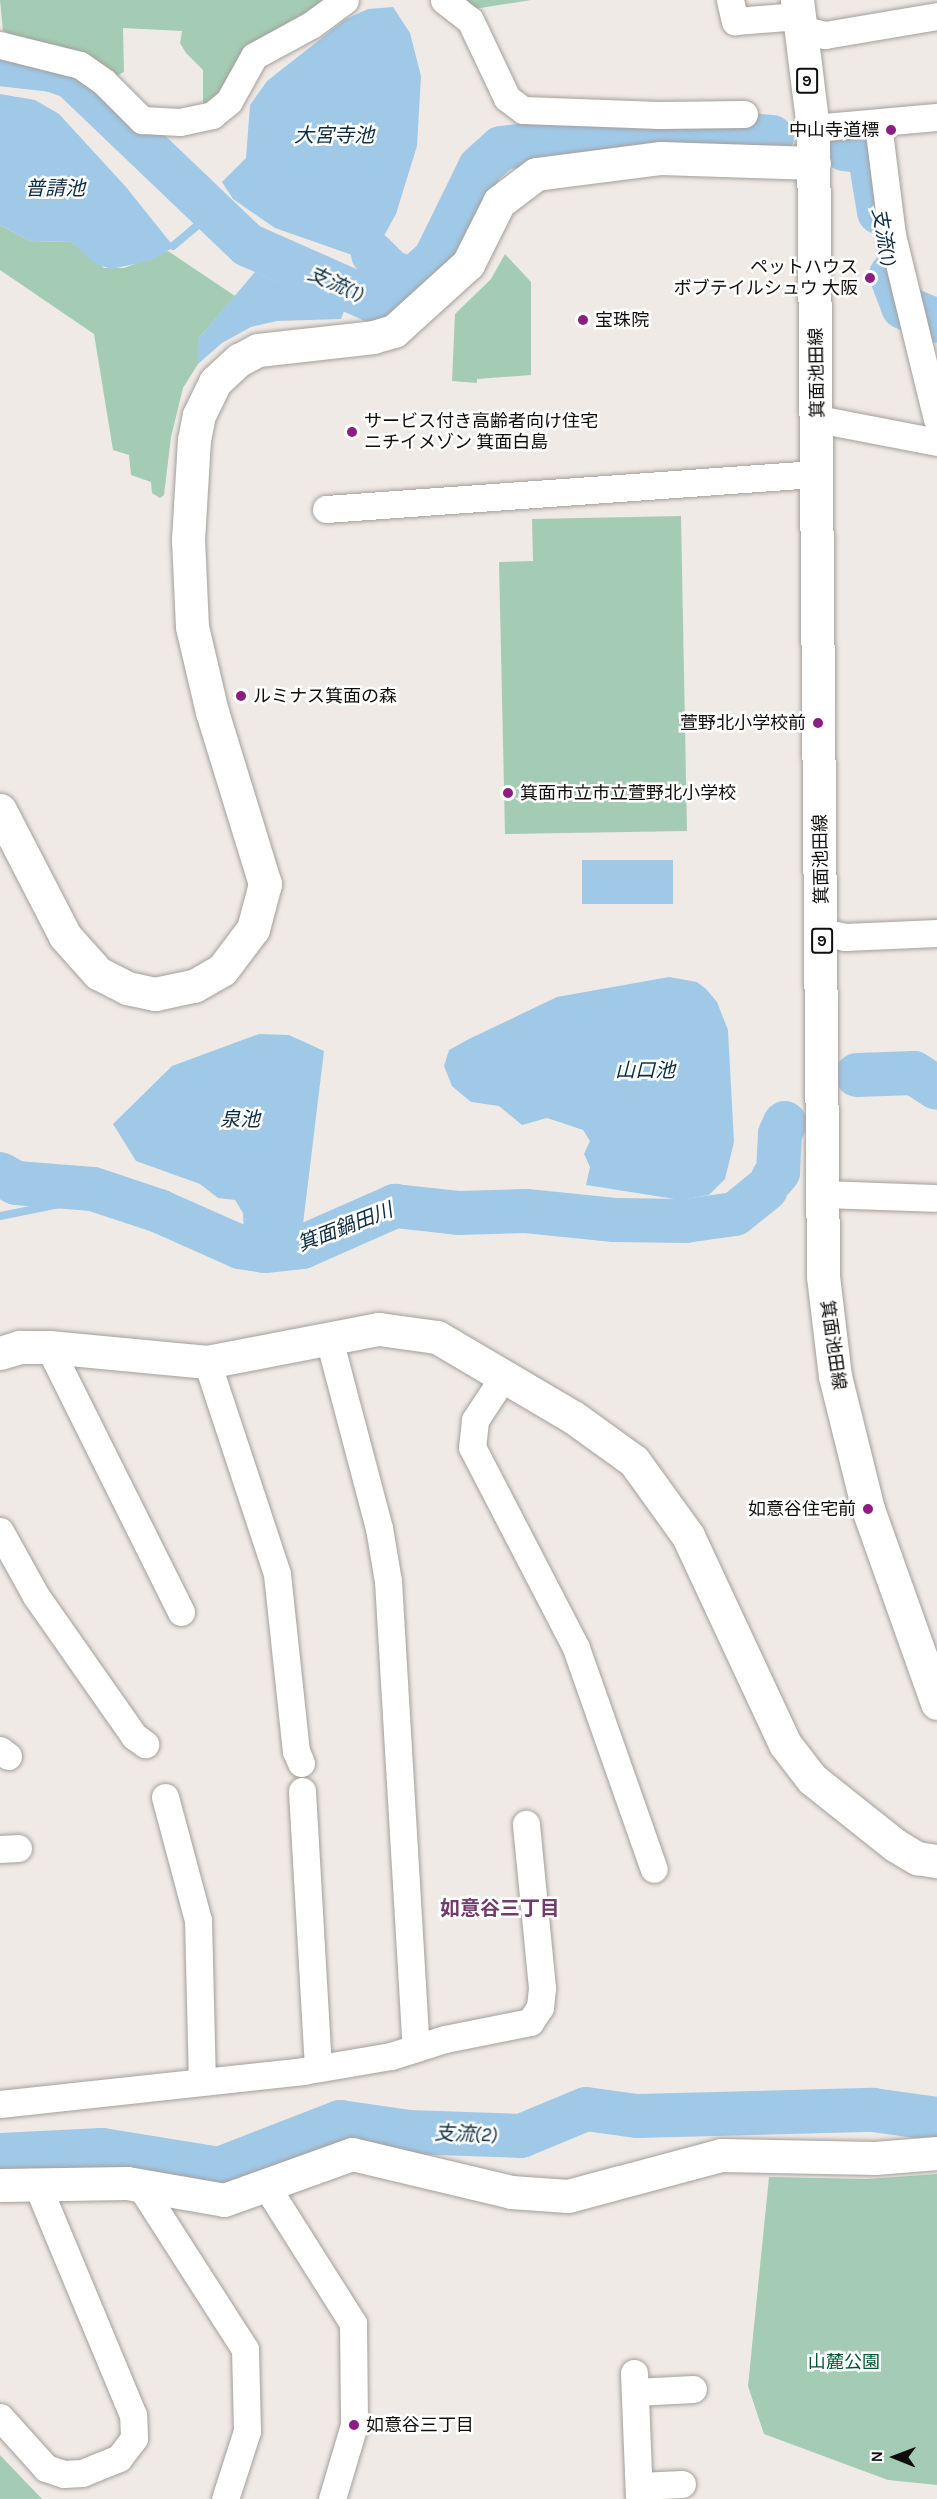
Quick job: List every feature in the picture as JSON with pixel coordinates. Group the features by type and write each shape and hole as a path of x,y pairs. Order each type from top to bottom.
{"street":[{"path":"0,45 80,66 104,82 142,120 180,122 212,115 229,101 254,56 311,25 345,0"},
{"path":"444,0 470,20 507,98 523,110 814,163"},
{"path":"730,0 735,21 799,15 825,35 937,16"},
{"name":"箕面池田線","path":"799,15 813,128 814,163 824,1276 835,1376 868,1509 937,1703"},
{"path":"0,810 77,952 98,973 138,992 175,992 194,986 231,962 253,929 265,884 260,856 212,712 198,655 189,589 194,440 207,394 224,373 258,350 373,338 394,331 468,264 499,202 536,174 659,136 744,114"},
{"path":"813,128 937,117"},
{"path":"878,124 892,235 937,419"},
{"path":"818,419 937,442"},
{"path":"326,509 818,474"},
{"path":"822,933 845,937 937,933"},
{"path":"822,1194 934,1198"},
{"path":"0,1353 20,1347 50,1347 207,1362 379,1329 436,1337 573,1416 634,1461 688,1536 785,1744 812,1779 895,1845 916,1858 937,1861"},
{"path":"329,1339 379,1528 388,1581 416,2048"},
{"path":"50,1347 180,1612"},
{"path":"207,1362 277,1574 296,1751 301,1763"},
{"path":"504,1377 476,1420 472,1447 576,1648 654,1869"},
{"path":"0,1531 36,1596 134,1736 145,1744"},
{"path":"302,1791 318,2068"},
{"path":"165,1797 198,1920 202,2082"},
{"path":"0,2104 318,2068 530,2022 540,2007 526,1824"},
{"path":"0,2185 139,2184 224,2200 352,2154 542,2196 594,2191 663,2168 721,2155 875,2158 937,2153"},
{"path":"0,2416 46,2468 63,2474 82,2473 119,2458 134,2438 133,2415 37,2184"},
{"path":"139,2184 245,2349 247,2431 225,2499"},
{"path":"265,2184 352,2323 354,2425 332,2499"},
{"path":"682,2484 639,2492 634,2382 693,2390"}],"green space":[{"path":"0,0 335,0 236,76 203,107 203,70 186,53 180,43 182,31 123,28 124,72 116,76 3,31"},
{"path":"452,0 531,0 474,9"},
{"path":"0,225 30,241 71,242 104,268 124,268 168,251 235,296 198,339 198,364 183,388 171,437 164,495 160,498 152,493 151,482 131,475 129,455 113,450 94,334 0,270"},
{"path":"505,254 531,282 531,375 477,379 477,383 452,381 455,314 491,279"},
{"path":"681,516 687,831 505,834 499,562 533,561 532,519"},
{"name":"山麓公園","path":"937,2174 937,2485 888,2480 764,2434 748,2386 769,2177 867,2179"},
{"path":"0,2455 42,2499 0,2499"}],"water":[{"name":"大宮寺池","path":"393,7 410,33 421,76 417,146 396,214 376,250 371,257 355,256 275,228 233,199 222,182 246,158 250,105 267,81 346,19 368,9"},
{"name":"普請池","path":"0,94 35,100 59,114 126,187 174,247 152,260 112,269 97,265 71,242 30,241 0,225"},
{"path":"255,272 344,311 341,319 277,321 251,327 222,343 198,364 198,339"},
{"path":"582,860 673,860 673,904 582,904"},
{"name":"山口池","path":"669,977 697,982 706,989 717,1002 728,1030 734,1142 725,1179 709,1195 681,1200 586,1185 590,1167 584,1154 590,1141 583,1130 547,1118 522,1125 499,1106 471,1102 452,1086 444,1066 449,1050 469,1039 557,997"},
{"name":"泉池","path":"259,1034 289,1035 324,1051 303,1224 270,1234 244,1233 243,1213 235,1200 218,1198 200,1184 136,1161 113,1124 172,1066"}],"waterway":[{"name":"支流(1)","path":"0,64 52,70 72,77 248,245 372,300 395,295 435,259 480,167 501,148 635,133 716,132 772,137"},
{"name":"支流(1)","path":"844,149 862,151 870,157 879,212"},
{"path":"173,246 212,213"},
{"path":"373,254 390,271 410,280"},
{"name":"支流(1)","path":"891,275 903,307 937,321"},
{"name":"箕面鍋田川","path":"857,1075 914,1073 937,1088"},
{"name":"箕面鍋田川","path":"773,1178 778,1172 780,1134 785,1123"},
{"name":"箕面鍋田川","path":"0,1174 16,1183 93,1189 159,1211 240,1247 265,1251 302,1247 395,1206 458,1213 526,1211 615,1220 685,1221 735,1214 766,1189"},
{"path":"0,1216 109,1194"},
{"name":"支流(2)","path":"0,2155 102,2150 219,2169 340,2122 409,2132 521,2136 586,2109 637,2116 873,2110 937,2119"}],"place":[{"name":"中山寺道標","path":"891,130"},
{"name":"ペットハウス ボブテイルシュウ 大阪","path":"870,278"},
{"name":"宝珠院","path":"583,320"},
{"name":"サービス付き高齢者向け住宅 ニチイメゾン 箕面白島","path":"352,432"},
{"name":"ルミナス箕面の森","path":"241,696"},
{"name":"萱野北小学校前","path":"818,723"},
{"name":"箕面市立市立萱野北小学校","path":"508,793"},
{"name":"如意谷住宅前","path":"868,1509"},
{"name":"如意谷三丁目","path":"354,2425"}],"district":[{"name":"如意谷三丁目","path":"500,1908"}]}
